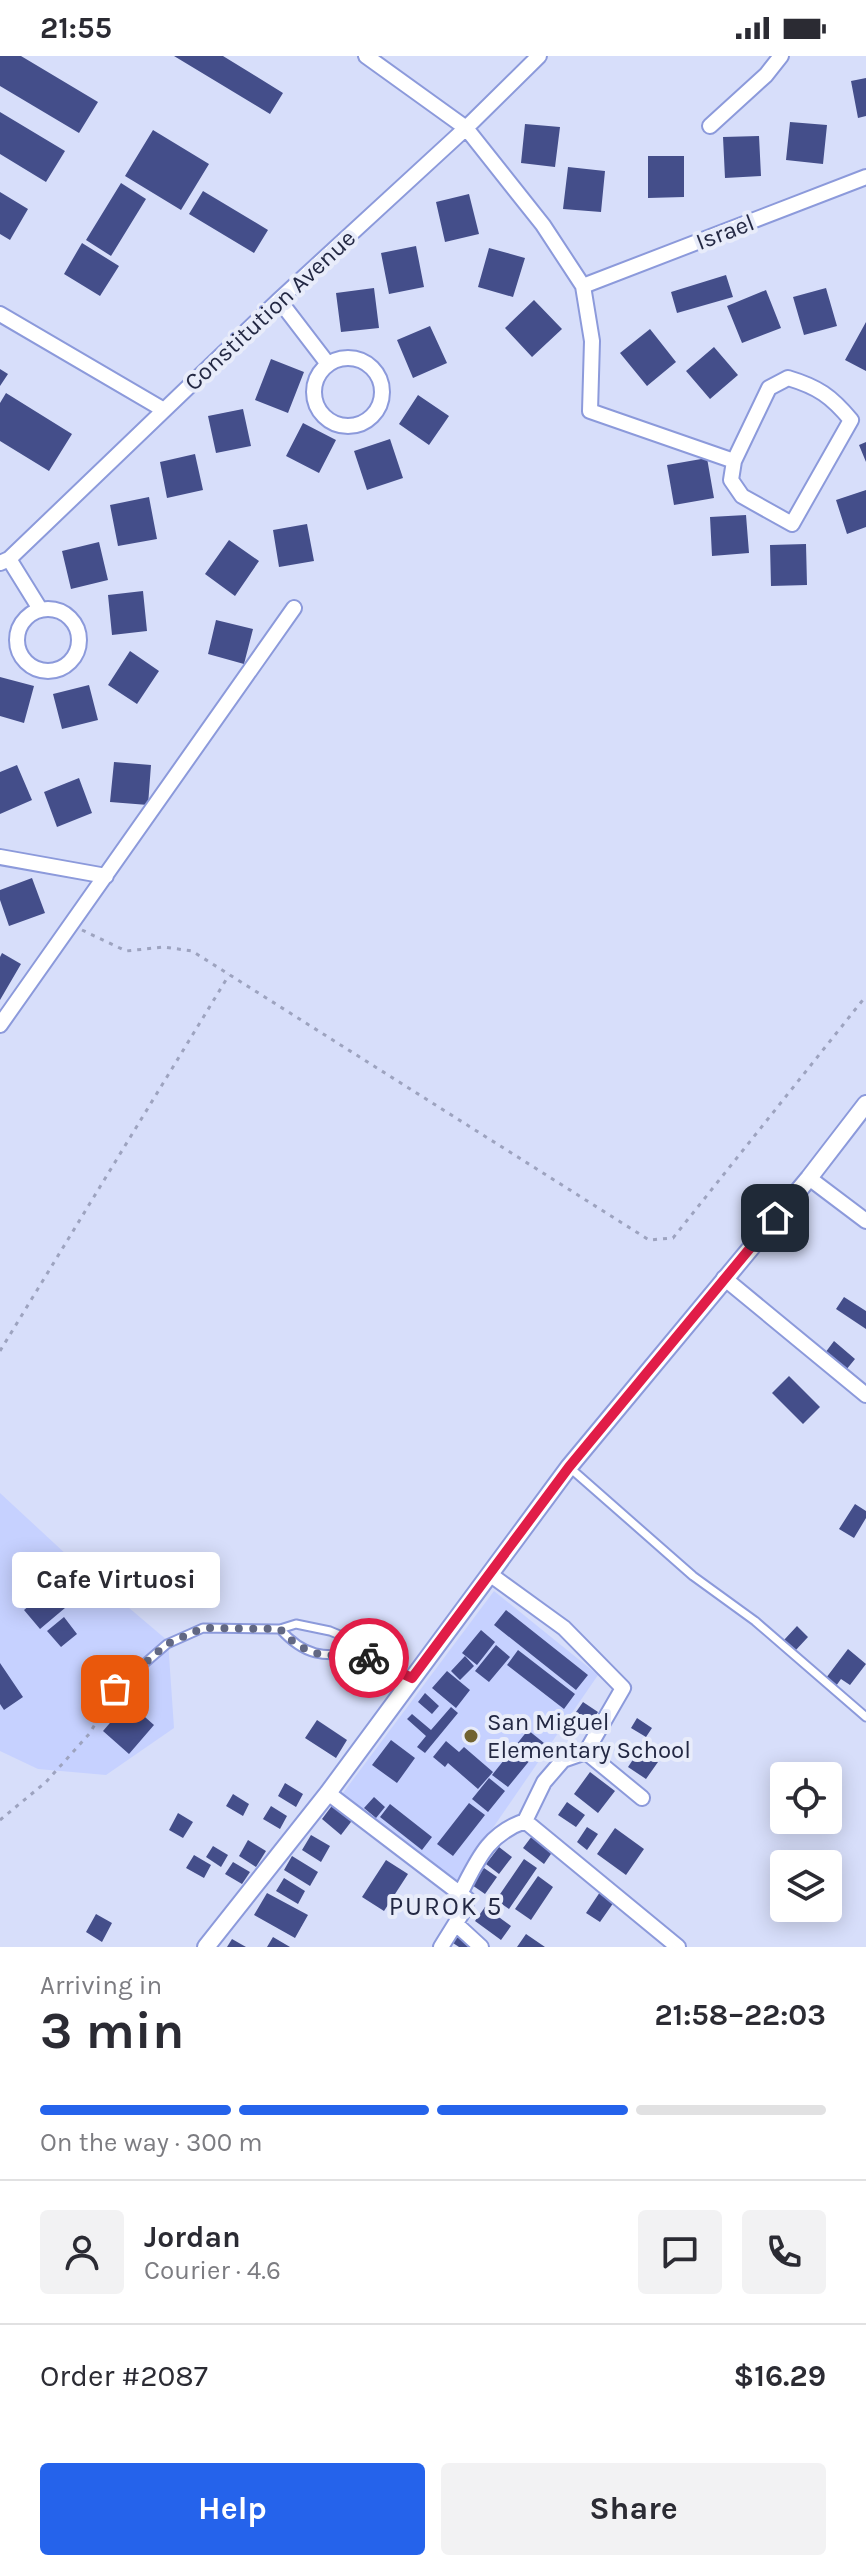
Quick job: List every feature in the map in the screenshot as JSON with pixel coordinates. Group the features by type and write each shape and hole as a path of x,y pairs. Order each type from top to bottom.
{"street":[{"path":"366,56 466,128 543,225 583,286 592,341 590,411 734,461"},
{"name":"Constitution Avenue","path":"4,561 539,56"},
{"path":"710,126 766,75 781,56"},
{"name":"Israel","path":"583,286 866,177"},
{"path":"279,300 328,364"},
{"path":"0,314 164,410"},
{"path":"351,357 370,365 378,373 382,396 379,408 368,420 344,426 331,422 319,409 314,388 328,364 351,357"},
{"path":"788,378 812,385 834,399 851,420 792,524 742,496 731,480 734,461 769,388 788,378"},
{"path":"4,561 40,609 61,611 76,626 79,637 73,657 55,670 34,668 19,653 17,642 21,624 40,609"},
{"path":"0,1025 294,608"},
{"path":"0,857 106,876"},
{"path":"206,1947 328,1793 569,1467 809,1178 866,1104"},
{"path":"809,1178 866,1221"},
{"path":"724,1278 866,1395"},
{"path":"461,1892 497,1834 525,1821 544,1782 563,1760 586,1752 623,1688 564,1628 491,1575"},
{"path":"586,1752 642,1798"},
{"path":"328,1793 467,1899 441,1947"},
{"path":"525,1821 678,1947"},
{"path":"456,1924 481,1947"}],"lane":[{"path":"569,1467 693,1576 755,1621 866,1717"},
{"path":"115,1689 167,1644 203,1628 280,1629 296,1624 347,1638 358,1652 412,1678"},
{"path":"280,1629 293,1643 321,1656 358,1652"}],"path":[{"path":"71,925 126,951 164,947 192,951 649,1240 673,1238 866,996"},
{"path":"0,1351 229,975"},
{"path":"0,1819 46,1782 90,1733 115,1689"}],"shaded area":[{"path":"0,1493 168,1641 174,1728 106,1775 38,1769 0,1751"},
{"name":"San Miguel Elementary School","path":"494,1591 598,1675 455,1883 340,1797"}],"building":[{"path":"0,56 21,56 98,102 79,133 0,86"},
{"path":"174,56 223,56 283,93 270,114"},
{"path":"866,78 866,116 858,118 851,81"},
{"path":"0,112 65,151 46,182 0,154"},
{"path":"790,122 827,125 823,164 786,160"},
{"path":"525,124 560,127 555,167 521,163"},
{"path":"153,130 209,164 181,210 125,176"},
{"path":"759,136 761,176 725,178 723,137"},
{"path":"648,156 684,156 684,197 648,198"},
{"path":"568,167 605,171 601,212 563,209"},
{"path":"121,183 146,199 111,256 86,240"},
{"path":"203,191 268,230 254,253 189,214"},
{"path":"0,192 28,209 10,240 0,234"},
{"path":"469,194 479,234 445,242 436,202"},
{"path":"82,243 119,266 100,296 64,274"},
{"path":"416,246 424,287 389,294 381,253"},
{"path":"489,248 525,258 513,297 478,287"},
{"path":"726,275 733,297 677,313 671,292"},
{"path":"374,288 379,328 341,332 336,293"},
{"path":"826,288 837,326 804,335 793,297"},
{"path":"766,290 781,328 742,343 727,306"},
{"path":"534,300 562,329 532,357 505,328"},
{"path":"866,322 866,371 845,360"},
{"path":"430,326 447,363 413,378 397,340"},
{"path":"650,329 676,362 647,386 620,353"},
{"path":"714,347 738,375 710,399 686,371"},
{"path":"271,359 304,372 288,413 255,400"},
{"path":"0,369 8,374 0,386"},
{"path":"6,393 72,434 49,471 0,441 0,403"},
{"path":"418,395 449,416 429,445 399,424"},
{"path":"243,409 251,446 216,453 208,416"},
{"path":"303,423 336,440 319,473 286,456"},
{"path":"390,439 403,478 367,490 354,451"},
{"path":"866,442 866,462 859,445"},
{"path":"195,454 203,490 167,498 160,462"},
{"path":"707,458 714,498 674,505 667,465"},
{"path":"866,490 866,527 847,534 836,500"},
{"path":"149,497 157,539 118,546 110,505"},
{"path":"746,515 749,553 712,556 710,517"},
{"path":"307,524 314,561 279,567 273,530"},
{"path":"229,540 259,561 235,596 205,574"},
{"path":"99,542 108,580 71,589 62,551"},
{"path":"806,544 807,585 771,586 770,545"},
{"path":"143,591 147,631 112,635 108,595"},
{"path":"216,620 253,629 244,664 208,654"},
{"path":"130,651 159,671 137,704 108,685"},
{"path":"0,677 34,686 24,723 0,716"},
{"path":"89,685 98,720 62,729 53,694"},
{"path":"114,762 151,765 148,805 110,802"},
{"path":"17,765 32,800 0,814 0,772"},
{"path":"79,778 92,813 57,827 44,792"},
{"path":"32,878 45,913 9,926 0,900 0,890"},
{"path":"2,953 21,964 0,1000 0,957"},
{"path":"844,1297 866,1311 866,1329 836,1309"},
{"path":"834,1341 855,1359 846,1370 825,1353"},
{"path":"789,1376 820,1407 803,1424 772,1393"},
{"path":"855,1504 866,1511 866,1518 854,1538 839,1529"},
{"path":"69,1573 84,1592 40,1629 24,1610"},
{"path":"506,1610 588,1675 576,1690 494,1625"},
{"path":"64,1617 77,1634 61,1647 47,1631"},
{"path":"797,1626 808,1637 795,1651 784,1640"},
{"path":"481,1630 495,1642 477,1665 462,1653"},
{"path":"496,1645 510,1657 489,1682 475,1671"},
{"path":"848,1649 866,1664 850,1685 841,1679 836,1686 826,1678"},
{"path":"518,1650 575,1694 564,1709 507,1665"},
{"path":"465,1656 474,1666 460,1680 451,1671"},
{"path":"0,1663 23,1697 4,1710 0,1704"},
{"path":"447,1671 470,1690 456,1708 432,1688"},
{"path":"425,1693 439,1706 432,1714 418,1702"},
{"path":"128,1702 154,1725 129,1754 103,1731"},
{"path":"583,1702 598,1712 584,1732 569,1722"},
{"path":"451,1707 458,1713 425,1753 417,1747 426,1736 407,1719 412,1714 431,1730"},
{"path":"637,1718 652,1728 646,1737 631,1728"},
{"path":"317,1720 347,1740 336,1758 305,1738"},
{"path":"528,1730 544,1743 508,1787 492,1775"},
{"path":"391,1740 415,1758 397,1783 372,1765"},
{"path":"446,1741 459,1752 464,1747 493,1772 478,1789 448,1763 445,1767 433,1757"},
{"path":"640,1749 658,1762 646,1779 628,1767"},
{"path":"590,1772 615,1791 598,1813 574,1794"},
{"path":"489,1778 505,1791 488,1812 472,1799"},
{"path":"285,1783 303,1794 296,1807 278,1796"},
{"path":"233,1794 249,1804 243,1816 226,1806"},
{"path":"374,1797 385,1807 376,1818 364,1808"},
{"path":"567,1802 585,1815 576,1827 558,1815"},
{"path":"334,1803 354,1818 341,1835 322,1819"},
{"path":"469,1803 485,1815 453,1856 437,1844"},
{"path":"390,1804 432,1837 422,1850 380,1817"},
{"path":"271,1806 287,1816 280,1829 263,1819"},
{"path":"178,1813 193,1822 183,1838 169,1830"},
{"path":"587,1827 598,1834 587,1850 577,1842"},
{"path":"615,1828 644,1849 626,1875 597,1854"},
{"path":"311,1835 330,1846 321,1862 302,1850"},
{"path":"532,1836 553,1851 544,1864 523,1848"},
{"path":"248,1840 266,1851 256,1867 239,1856"},
{"path":"213,1846 228,1855 221,1867 206,1857"},
{"path":"499,1847 512,1857 499,1874 486,1864"},
{"path":"194,1855 211,1865 204,1878 186,1868"},
{"path":"292,1856 318,1872 310,1886 284,1870"},
{"path":"524,1859 537,1868 509,1909 496,1900"},
{"path":"386,1860 408,1874 384,1911 362,1897"},
{"path":"233,1862 250,1872 242,1884 225,1874"},
{"path":"484,1868 497,1877 485,1894 472,1885"},
{"path":"538,1876 553,1887 531,1920 515,1909"},
{"path":"284,1878 305,1891 298,1904 276,1891"},
{"path":"600,1892 614,1902 600,1922 586,1913"},
{"path":"267,1893 308,1915 295,1938 254,1915"},
{"path":"485,1907 511,1926 501,1940 475,1921"},
{"path":"96,1914 112,1923 102,1942 86,1932"},
{"path":"526,1934 545,1947 517,1947"},
{"path":"458,1936 473,1947 459,1947 453,1943"},
{"path":"273,1937 290,1947 267,1947"},
{"path":"232,1939 246,1947 227,1947"}],"way so far":[{"path":"115,1689 167,1644 203,1628 280,1629 293,1643 321,1656 358,1652 369,1658"}],"place":[{"name":"Cafe Virtuosi","path":"115,1689"},
{"name":"San Miguel Elementary School","path":"471,1736"}],"district":[{"name":"PUROK 5","path":"446,1906"}],"route":[{"path":"369,1658 412,1678 569,1467 775,1218"}]}
